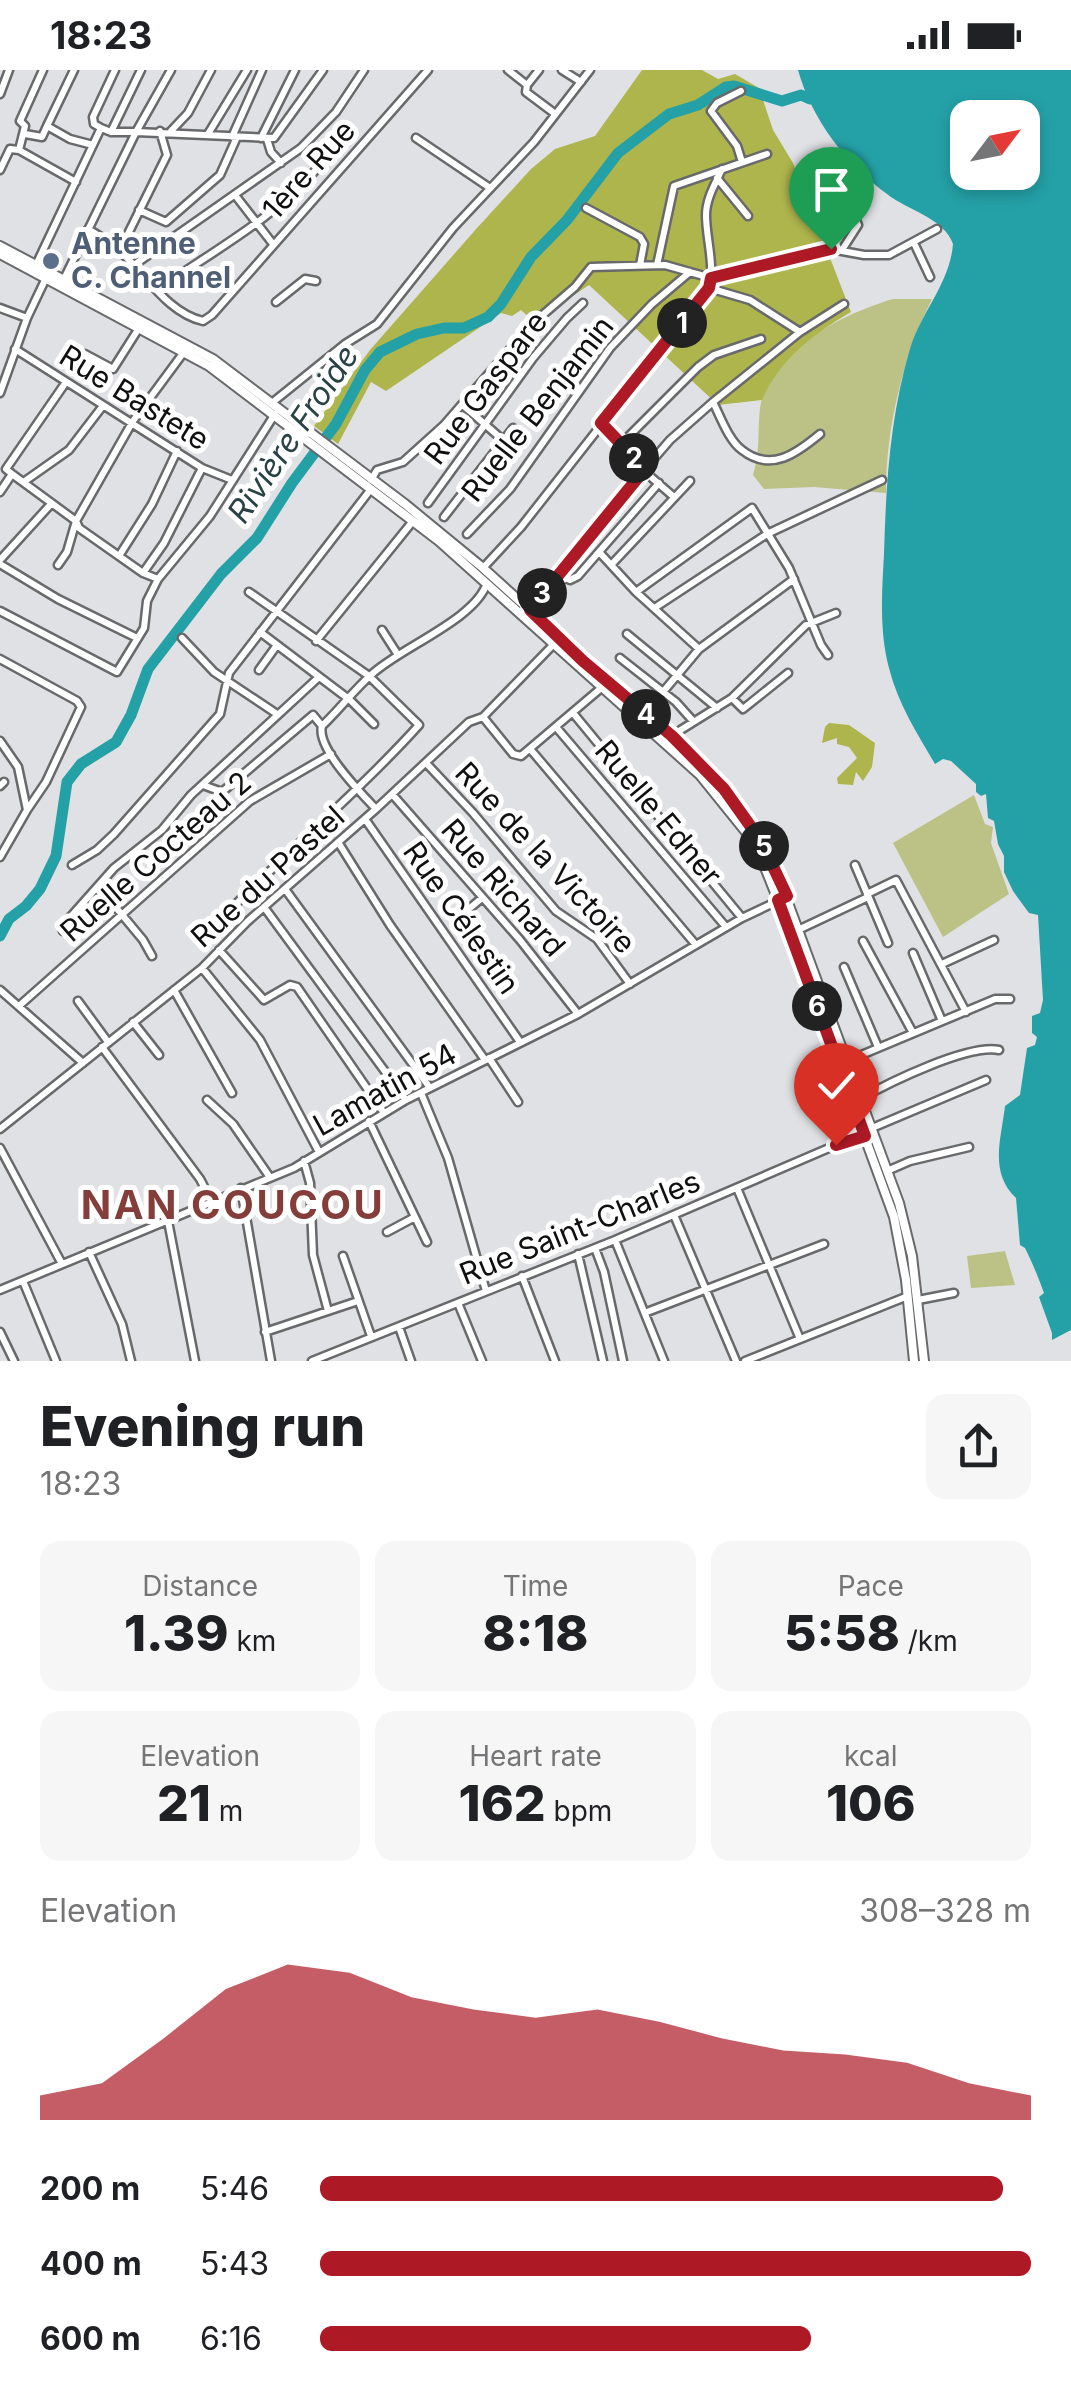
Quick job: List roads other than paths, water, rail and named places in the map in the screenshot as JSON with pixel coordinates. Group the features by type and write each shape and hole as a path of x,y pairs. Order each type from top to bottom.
{"main road":[{"path":"0,246 184,352 292,422"},
{"path":"0,254 64,280 213,359 273,402 292,422 483,568 583,661 672,736 743,813 761,841 907,1231 913,1298 911,1360"},
{"path":"371,484 677,754 728,806 760,855 798,930 860,1098 894,1217 924,1361"}],"street":[{"path":"0,94 9,70"},
{"path":"19,150 25,134 20,120 43,70"},
{"path":"25,134 42,136 74,70"},
{"path":"115,70 93,117 94,124 101,128 111,132 264,138 280,132 323,70"},
{"path":"111,132 141,70"},
{"path":"64,280 136,132 171,70"},
{"path":"170,132 188,113 212,70"},
{"path":"208,134 247,70"},
{"path":"139,210 166,222 220,175 262,70"},
{"path":"264,138 295,70"},
{"path":"134,265 281,163 336,112 364,70"},
{"name":"1ère Rue","path":"88,229 120,250 157,290 191,318 203,321 428,70"},
{"path":"508,70 527,85"},
{"path":"539,70 527,85 528,94 554,114"},
{"path":"562,70 581,82"},
{"path":"273,402 346,344 378,324 428,258 534,142 590,70"},
{"path":"741,92 711,111 737,146 742,162"},
{"path":"47,126 70,139 93,145"},
{"path":"36,264 101,128"},
{"path":"120,250 167,155 160,131"},
{"path":"264,138 281,163"},
{"path":"416,138 490,188"},
{"path":"0,170 10,148 76,182"},
{"path":"657,265 674,186 720,174 768,154"},
{"path":"157,290 298,191 321,164"},
{"path":"720,174 748,216"},
{"path":"483,568 527,519 709,288 706,212 720,174"},
{"path":"235,195 273,244"},
{"path":"586,208 640,237 644,244 640,266"},
{"path":"842,250 858,225 852,210"},
{"path":"72,865 114,834 208,730 220,714 229,673 371,484 377,470 400,464 411,456 463,405 531,325 575,287 591,267 657,265 711,278 831,249 890,255 937,230"},
{"path":"914,243 930,277"},
{"name":"Ruelle Benjamin","path":"467,534 510,488 610,348 690,272"},
{"path":"0,393 27,318 48,275"},
{"path":"276,302 304,280 316,280"},
{"path":"709,288 750,300 800,332"},
{"path":"555,304 567,318"},
{"name":"Rue Gaspare","path":"428,503 567,318 584,304"},
{"path":"530,610 670,440 800,332 844,304"},
{"path":"0,308 27,318"},
{"path":"84,354 112,369 139,328"},
{"path":"621,444 698,366 714,355 760,339"},
{"name":"Rue Bastete","path":"16,349 202,468 232,480"},
{"path":"58,565 76,521 133,421 184,352"},
{"path":"66,382 6,470 76,521 79,528 158,580"},
{"path":"712,402 741,450 771,460 798,452 820,434"},
{"path":"463,405 504,440"},
{"path":"26,482 69,450 102,406"},
{"path":"0,611 117,672 144,628 147,601 158,580 210,516 275,414"},
{"path":"601,423 674,498"},
{"path":"444,517 514,428"},
{"path":"120,556 178,451"},
{"path":"143,573 164,542 202,468"},
{"path":"0,492 12,474"},
{"path":"656,607 767,534 882,480"},
{"path":"612,564 690,481"},
{"path":"558,574 573,579 600,554 659,483"},
{"path":"51,504 0,562 58,599 137,638"},
{"path":"636,592 752,508 794,579 828,656"},
{"path":"316,640 414,521"},
{"path":"600,554 699,649"},
{"path":"664,692 699,649 794,579"},
{"path":"376,809 331,754 321,737 322,726 369,676 455,619 487,584"},
{"path":"235,905 420,725 369,676 249,592"},
{"path":"672,736 732,698 812,622 836,612"},
{"path":"382,630 398,655"},
{"path":"260,632 350,700 374,724"},
{"path":"627,634 717,708"},
{"path":"182,638 214,672 277,714"},
{"path":"260,670 277,645"},
{"name":"Rue du Pastel","path":"0,1129 202,968 469,722 483,718 553,645"},
{"path":"620,658 664,692 693,722"},
{"path":"0,659 81,706 46,782 0,857"},
{"path":"732,698 743,709 788,673"},
{"path":"63,931 66,922 132,850 162,830 203,785 319,676"},
{"path":"483,718 513,754 521,756 600,689"},
{"path":"573,712 742,918"},
{"path":"203,785 222,792 313,714 322,726"},
{"name":"Ruelle Edner","path":"556,727 726,928"},
{"path":"0,741 18,767 27,810"},
{"path":"530,750 696,945"},
{"name":"Ruelle Cocteau 2","path":"19,1006 250,801 331,754"},
{"name":"Rue de la Victoire","path":"426,763 556,911 597,938 630,984"},
{"name":"Rue Richard","path":"392,794 520,940 578,1014"},
{"name":"Rue Célestin","path":"364,819 520,1042"},
{"path":"338,842 390,926 518,1102"},
{"path":"855,865 888,943"},
{"path":"798,930 896,880 966,1012"},
{"path":"99,887 152,956"},
{"path":"285,889 430,1088"},
{"path":"464,914 482,898"},
{"name":"Lamatin 54","path":"0,1290 304,1162 406,1100 578,1014 782,898"},
{"path":"264,907 406,1100"},
{"path":"863,940 912,1033"},
{"path":"942,964 994,940"},
{"path":"219,950 264,1000 290,985 296,987 384,1113"},
{"path":"913,953 942,1021"},
{"path":"844,966 878,1047"},
{"path":"202,968 260,1040 319,1152"},
{"path":"0,990 83,1063"},
{"path":"174,990 232,1093"},
{"path":"847,1061 994,1000 1010,1000"},
{"path":"78,1001 212,1202"},
{"path":"133,1022 159,1055"},
{"path":"860,1098 894,1080 970,1053 988,1048 999,1050"},
{"name":"Rue Saint-Charles","path":"312,1361 333,1357 370,1336 595,1248 986,1080"},
{"path":"421,1094 448,1158 486,1291"},
{"path":"207,1100 240,1134 269,1176"},
{"path":"369,1122 427,1242"},
{"path":"887,1171 970,1146"},
{"path":"0,1148 62,1264"},
{"path":"304,1162 310,1183 313,1255 328,1311"},
{"path":"241,1188 271,1361"},
{"path":"737,1188 800,1339"},
{"path":"674,1215 736,1361"},
{"path":"386,1232 415,1218"},
{"path":"168,1221 195,1361"},
{"path":"614,1240 647,1312 664,1361"},
{"path":"647,1312 824,1244"},
{"path":"595,1248 604,1272 622,1361"},
{"path":"89,1252 122,1324 131,1361"},
{"path":"578,1254 603,1361"},
{"path":"343,1256 370,1336"},
{"path":"522,1276 556,1361"},
{"path":"22,1281 56,1361"},
{"path":"744,1361 913,1298 954,1293"},
{"path":"265,1332 358,1301"},
{"path":"458,1302 482,1361"},
{"path":"399,1326 411,1361"},
{"path":"0,1332 14,1361"},
{"path":"768,1352 772,1361"}],"water":[{"path":"798,70 1071,70 1071,1330 1052,1340 1039,1297 1044,1293 1025,1248 1020,1245 1016,1198 1002,1177 999,1155 1005,1106 1020,1095 1027,1048 1035,1045 1037,1037 1032,1033 1032,1016 1040,1013 1043,1000 1038,915 1029,913 1004,872 1004,856 994,821 988,818 986,794 976,792 976,784 951,761 943,759 935,764 915,729 893,681 884,640 886,502 898,399 910,349 947,272 953,244 942,227 895,200 858,169 832,140 812,106"}],"waterway":[{"name":"Rivière Froide","path":"0,936 9,919 40,889 56,856 67,782 81,764 116,742 148,669 221,574 257,538 336,424 365,370 380,352 417,334 464,328 488,317 531,257 567,220 618,153 669,114 698,105 734,86 782,101 801,95 810,99"}],"place":[{"name":"Antenne C. Channel","path":"51,261"}],"district":[{"name":"NAN COUCOU","path":"233,1205"}]}
